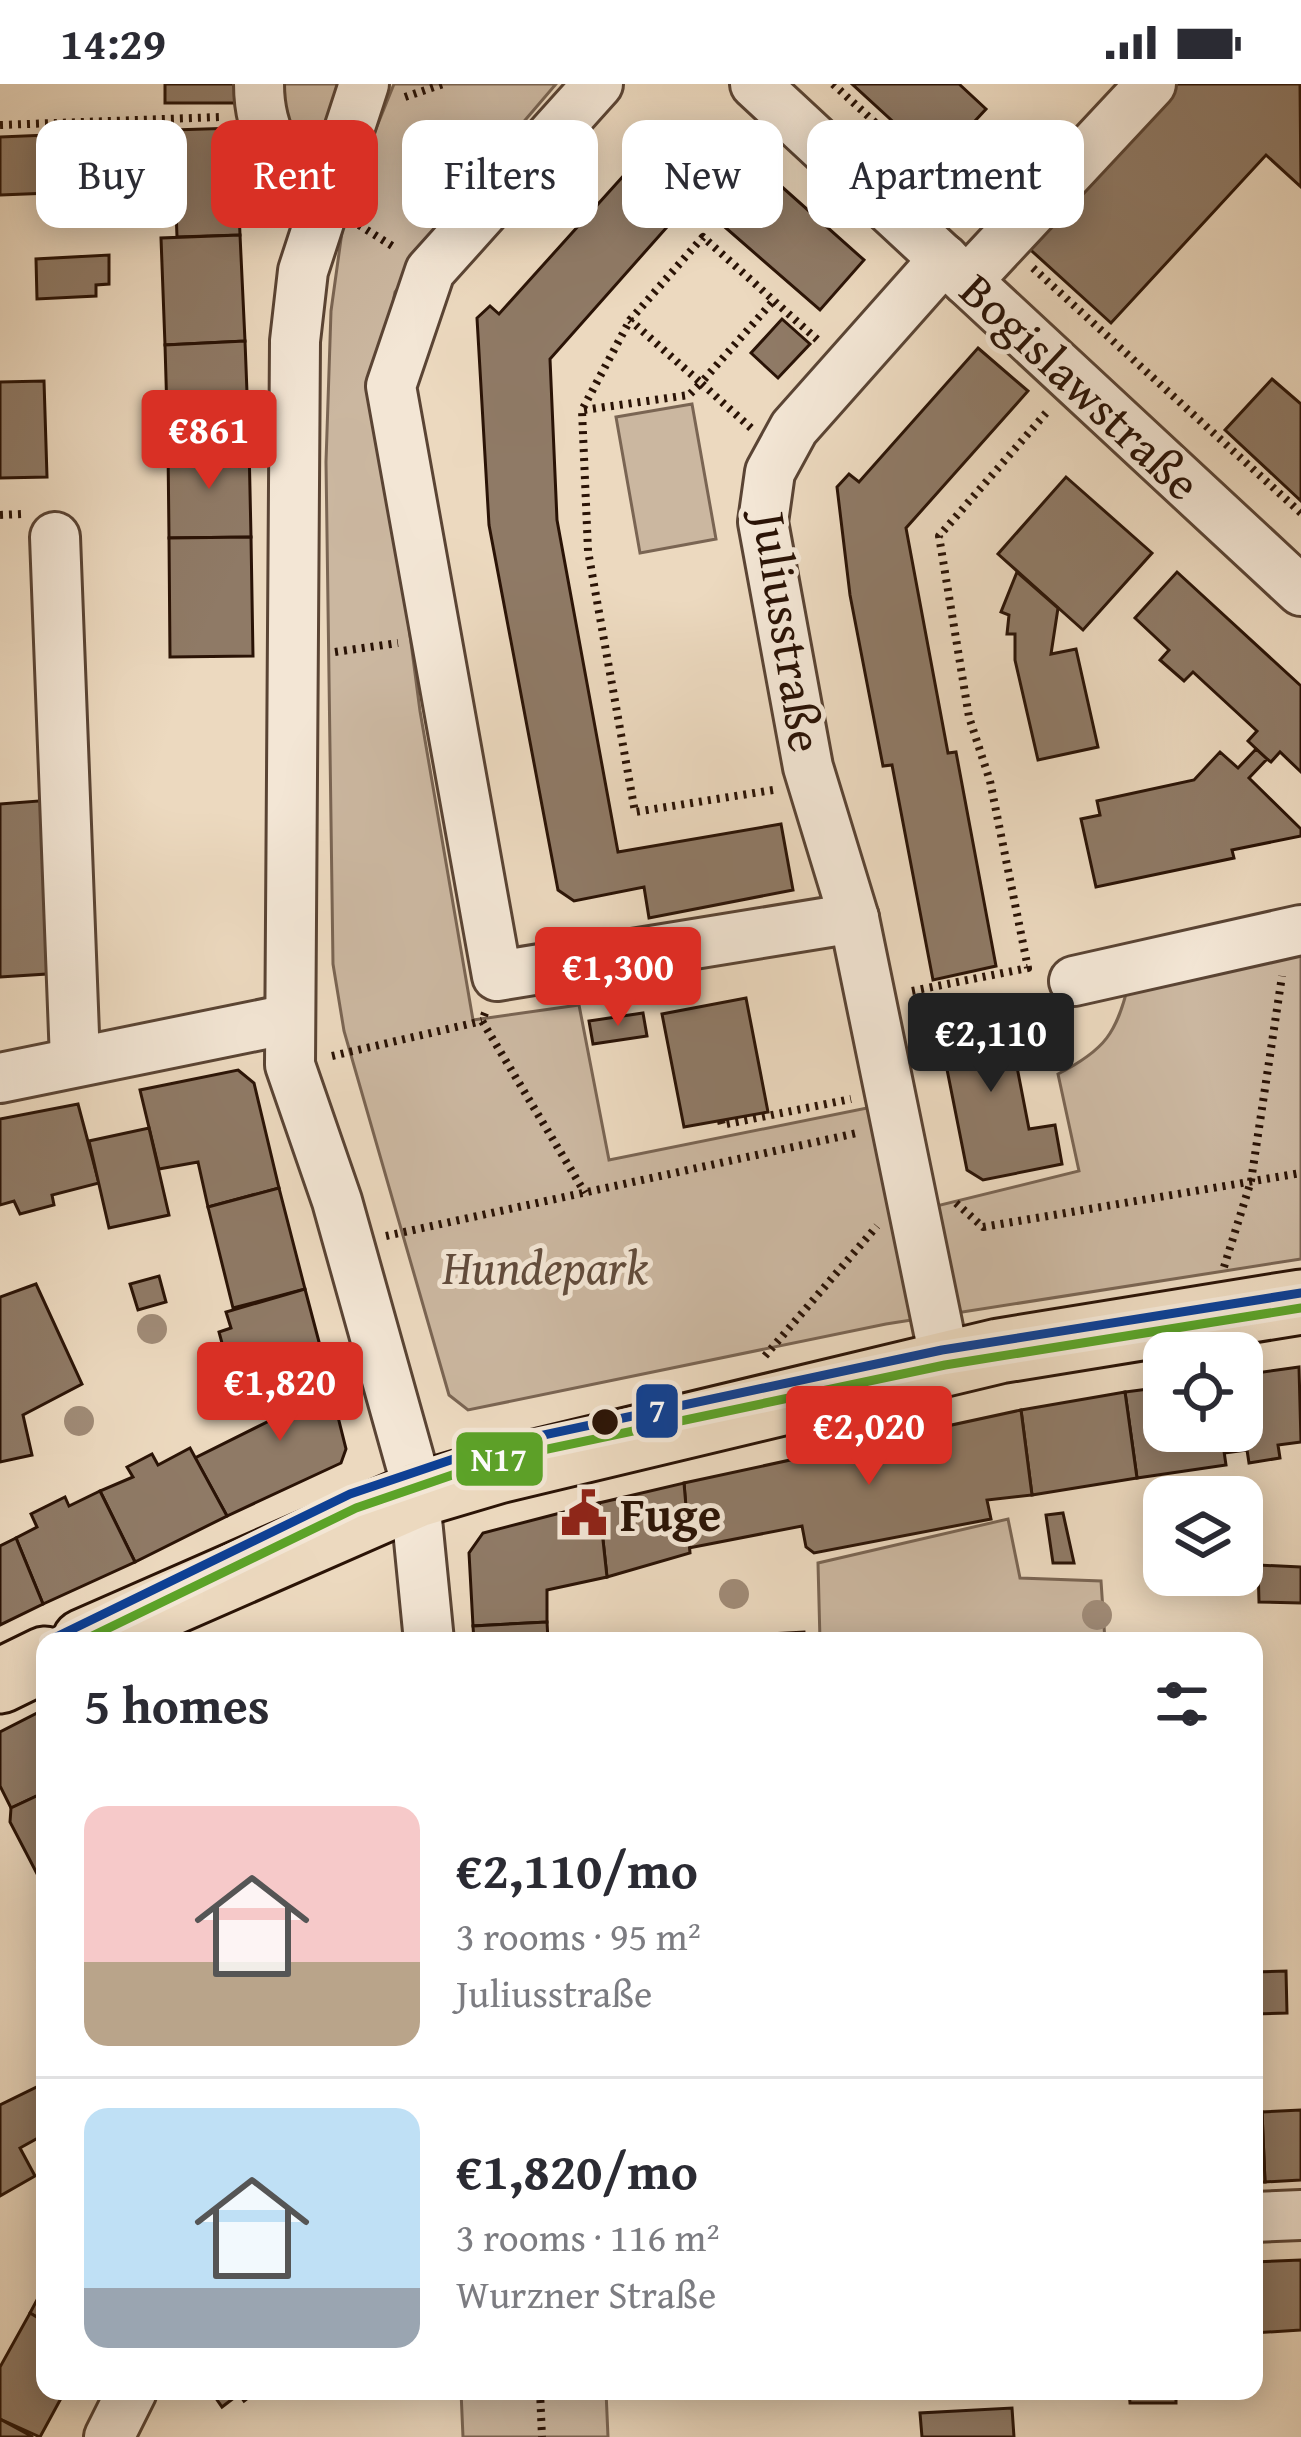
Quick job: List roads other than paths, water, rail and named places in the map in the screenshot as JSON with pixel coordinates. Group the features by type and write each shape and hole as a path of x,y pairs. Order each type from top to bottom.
{"main road":[{"path":"105,1632 416,1496 670,1427 945,1362 1301,1302"},
{"path":"0,1681 36,1663"}],"street":[{"path":"351,120 364,84"},
{"path":"598,84 430,271 391,386 436,638 490,999 854,918"},
{"name":"Juliusstraße","path":"945,1362 854,918 813,782 763,522 770,472 794,428 848,367 956,270 1004,241 1151,84"},
{"name":"Bogislawstraße","path":"765,87 1301,591"},
{"path":"315,228 303,271 296,341 290,1042 416,1496 428,1632"},
{"path":"55,537 75,1060"},
{"path":"1074,981 1295,932"},
{"path":"0,1078 75,1060 290,1042"},
{"path":"1263,2217 1301,2215"},
{"path":"110,2437 128,2400"}],"place":[{"name":"Fuge","path":"584,1513"}],"park label":[{"name":"Hundepark","path":"545,1266"}]}
